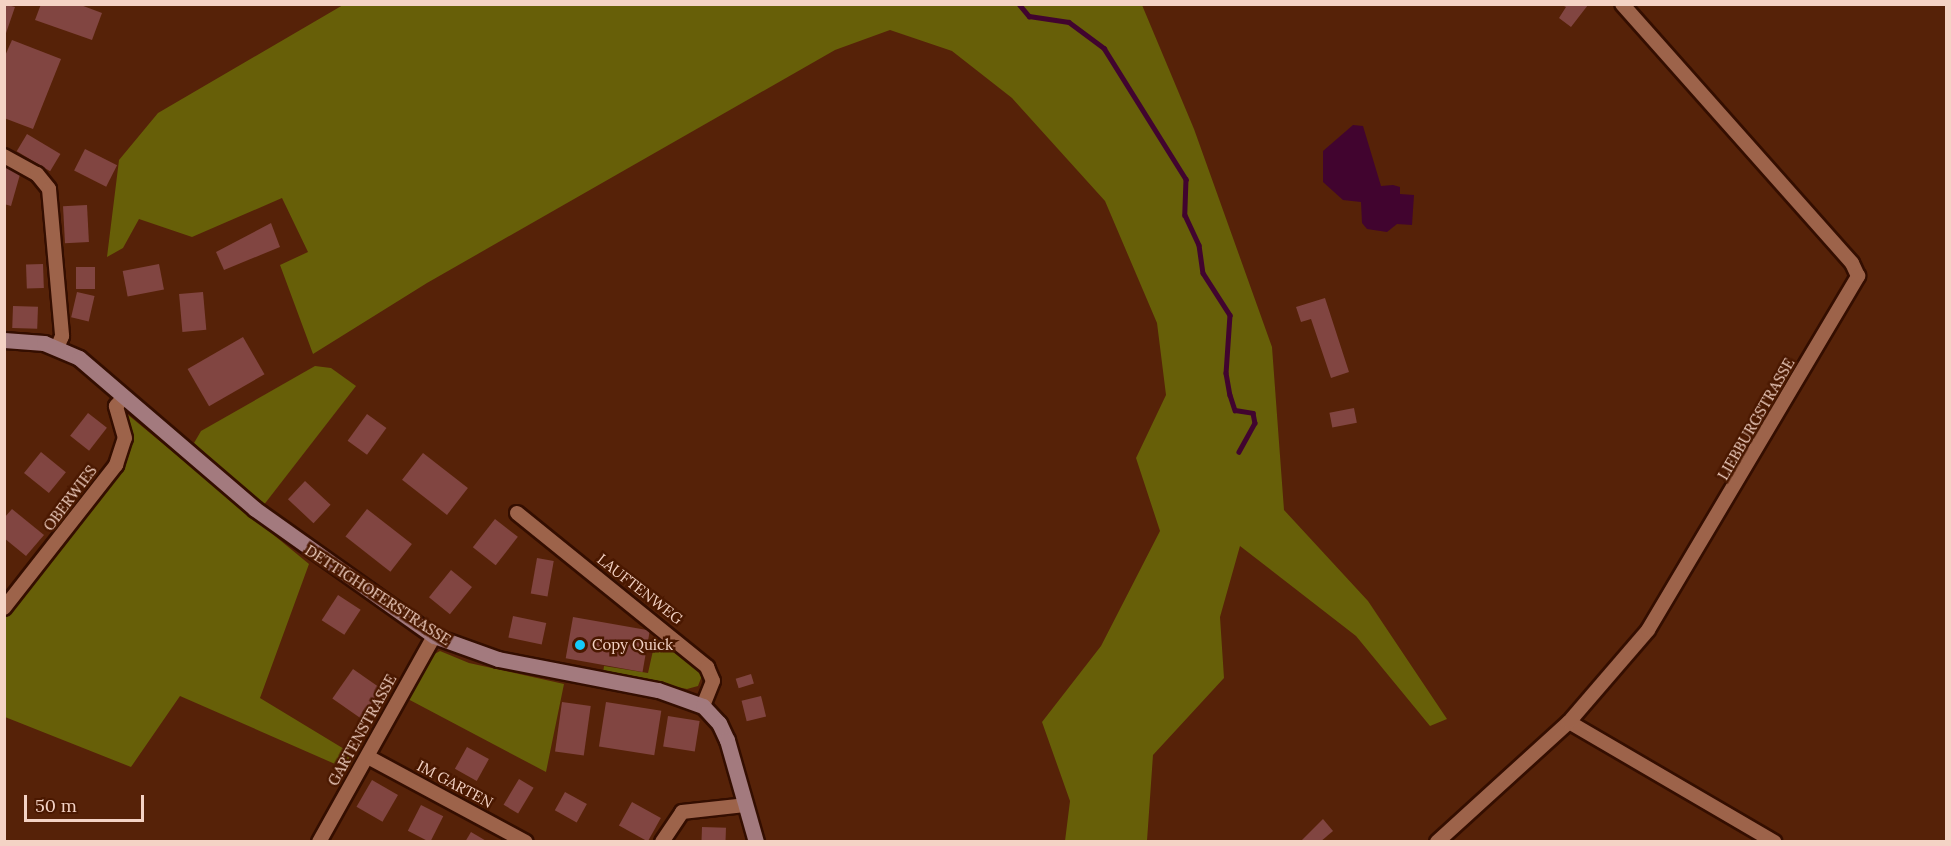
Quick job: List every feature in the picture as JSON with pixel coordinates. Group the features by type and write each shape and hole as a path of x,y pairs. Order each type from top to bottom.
{"street":[{"name":"LIEBBURGSTRASSE","path":"1437,842 1569,722 1648,630 1858,276 1852,263 1622,4"},
{"path":"4,156 37,174 49,189 62,336 58,346 4,340"},
{"name":"DETTIGHOFERSTRASSE","path":"58,346 124,398 290,537 434,636 498,659 658,690 703,706"},
{"name":"OBERWIES","path":"4,608 116,465 125,438 116,406 124,398"},
{"name":"LAUFTENWEG","path":"517,513 707,667 713,681 703,706"},
{"name":"GARTENSTRASSE","path":"319,842 434,636"},
{"path":"703,706 719,723 727,740 756,842"},
{"path":"1569,722 1774,842"},
{"name":"IM GARTEN","path":"368,757 526,842"},
{"path":"662,842 682,812 745,804"}],"shaded area":[{"path":"343,5 1142,5 1194,129 1272,347 1284,510 1368,601 1447,719 1430,726 1356,636 1240,546 1220,617 1224,678 1153,755 1147,841 1065,841 1070,801 1042,722 1101,646 1160,531 1136,458 1166,395 1157,323 1105,201 1012,98 952,51 890,30 835,50 427,283 313,354 280,265 308,252 282,198 192,237 139,219 123,248 107,257 119,160 158,113"},
{"path":"1353,125 1363,126 1381,186 1393,185 1400,187 1400,194 1414,195 1412,225 1397,224 1387,232 1367,229 1362,223 1361,202 1343,200 1323,182 1323,151"},
{"path":"315,366 331,368 356,386 263,506 194,443 201,431"},
{"path":"127,414 309,564 260,698 359,758 351,771 180,696 131,767 5,717 5,615 127,456"},
{"path":"658,628 703,673 698,686 687,689 603,673 604,666 648,673"},
{"path":"440,651 469,663 564,684 546,772 406,698 429,657"}],"building":[{"path":"4,4 15,7 5,36 4,36"},
{"path":"41,4 78,4 102,13 92,40 35,20"},
{"path":"1562,5 1588,5 1571,27 1559,18 1566,7"},
{"path":"12,40 61,59 33,129 4,118 4,58"},
{"path":"27,134 60,154 50,171 17,151"},
{"path":"85,149 117,165 106,187 74,170"},
{"path":"4,166 21,171 11,206 4,204"},
{"path":"87,205 89,242 65,243 63,206"},
{"path":"271,223 280,247 224,270 216,252"},
{"path":"43,264 44,288 27,289 26,265"},
{"path":"159,264 164,290 128,297 123,271"},
{"path":"76,267 95,267 95,289 76,289"},
{"path":"77,292 95,296 89,321 71,317"},
{"path":"203,292 206,330 182,332 179,294"},
{"path":"1325,298 1349,372 1331,378 1311,319 1301,322 1296,307"},
{"path":"13,306 38,307 37,329 12,328"},
{"path":"243,337 264,374 209,406 188,369"},
{"path":"1354,408 1357,423 1332,427 1329,413"},
{"path":"88,413 107,428 89,451 70,436"},
{"path":"367,414 386,428 367,455 348,441"},
{"path":"41,452 66,472 49,493 24,473"},
{"path":"423,453 468,488 447,515 402,480"},
{"path":"305,481 331,505 314,523 288,499"},
{"path":"12,509 44,535 26,556 4,538 4,518"},
{"path":"367,509 412,544 390,572 345,537"},
{"path":"495,519 518,537 496,565 473,547"},
{"path":"537,558 554,561 547,596 531,593"},
{"path":"451,570 472,587 450,614 429,597"},
{"path":"338,595 361,610 344,635 322,620"},
{"path":"513,616 546,623 542,645 508,638"},
{"path":"573,617 650,631 643,672 566,658"},
{"path":"353,669 382,689 361,719 332,698"},
{"path":"751,674 754,684 739,688 736,679"},
{"path":"761,696 766,716 747,721 742,701"},
{"path":"562,702 591,706 584,756 555,752"},
{"path":"606,702 661,711 654,755 599,746"},
{"path":"668,716 700,721 695,752 663,747"},
{"path":"467,747 489,759 477,781 455,769"},
{"path":"519,779 534,788 518,813 504,805"},
{"path":"372,780 398,795 382,822 356,807"},
{"path":"565,792 587,804 577,822 555,810"},
{"path":"632,802 661,818 648,842 619,826"},
{"path":"421,805 443,816 430,842 408,831"},
{"path":"1323,819 1333,831 1320,842 1300,842"},
{"path":"702,827 726,828 725,842 701,842"},
{"path":"471,832 488,842 465,842"}],"waterway":[{"path":"1019,4 1029,16 1069,22 1104,48 1186,179 1185,215 1199,245 1203,273 1230,315 1226,373 1230,395 1235,410 1253,413 1255,423 1239,452"}],"place":[{"name":"Copy Quick","path":"580,645"}]}
